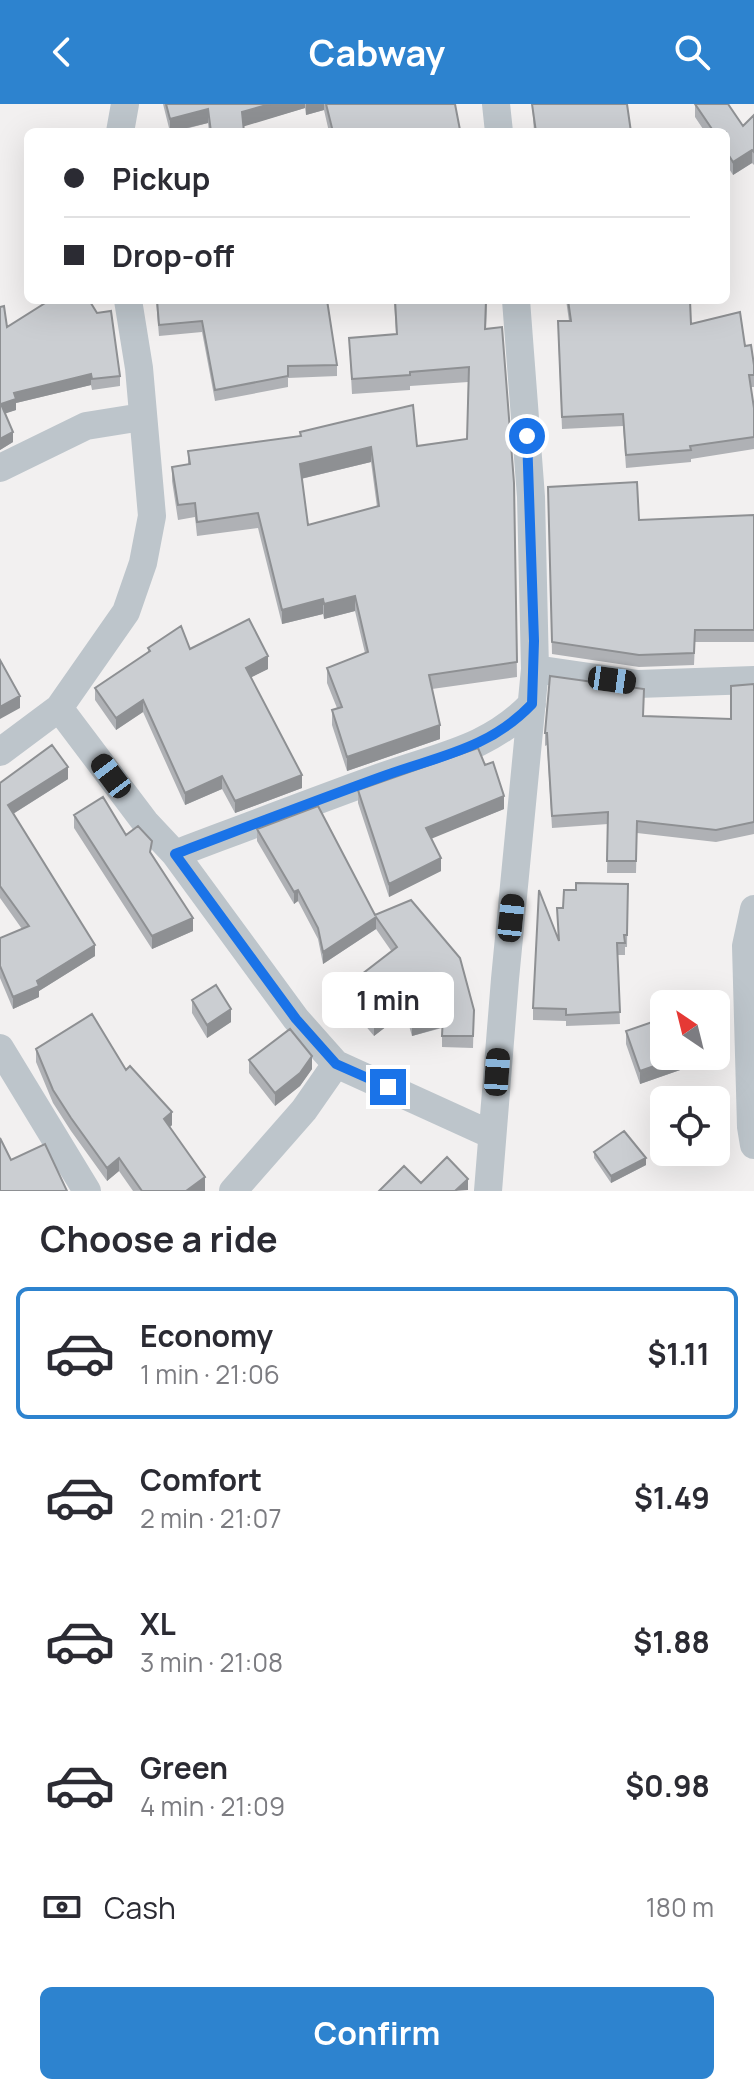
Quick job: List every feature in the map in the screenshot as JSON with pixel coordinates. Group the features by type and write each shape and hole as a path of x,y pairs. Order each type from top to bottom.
{"street":[{"path":"121,128 125,104"},
{"path":"496,104 499,128"},
{"path":"0,752 59,708 126,612 143,563 152,516 139,368 129,304"},
{"path":"488,1191 535,669 531,497 516,304"},
{"path":"0,468 86,426 142,417"},
{"path":"535,669 638,684 754,680"},
{"path":"175,854 383,776 463,750 498,734 532,704"},
{"path":"59,708 145,822 175,854 296,1019 336,1064 492,1135"},
{"path":"754,909 746,946 754,1145"},
{"path":"0,1048 87,1191"},
{"path":"233,1191 304,1110 336,1064"}],"building":[{"path":"166,104 270,104 242,112 244,128 210,128 208,109 170,119"},
{"path":"326,104 455,104 460,128 332,128"},
{"path":"532,104 627,104 630,128 535,128"},
{"path":"695,104 728,104 743,126 754,115 754,152 752,150 733,162 730,157 730,128 711,128"},
{"path":"44,304 91,304 97,313 111,311 120,376 92,379 91,374 14,393 16,399 1,404 13,432 0,439 0,307 4,306 7,327"},
{"path":"157,304 328,304 337,365 288,366 288,376 215,390 202,321 159,325"},
{"path":"395,304 486,304 485,329 502,327 514,483 517,662 429,675 440,725 347,757 332,710 342,707 327,668 368,652 355,596 324,604 323,599 282,610 258,513 197,522 195,503 178,505 172,467 190,464 188,451 301,436 300,432 413,405 417,446 467,439 469,367 352,379 349,338 397,334","holes":["371,447 379,506 308,525 300,464"]},
{"path":"569,304 690,304 691,324 740,312 745,346 751,345 754,365 754,375 749,375 754,437 690,446 691,450 626,455 623,414 562,417 558,321 571,321"},
{"path":"637,482 639,520 754,515 754,630 695,630 694,653 639,655 552,642 548,487"},
{"path":"249,619 268,656 246,668 302,775 235,801 222,776 185,793 143,700 116,718 95,688 181,626 190,649"},
{"path":"0,660 20,696 0,707"},
{"path":"550,676 644,689 643,716 731,719 731,686 754,684 754,822 716,830 637,821 636,861 607,861 608,812 552,816 545,733"},
{"path":"52,745 68,767 8,805 95,945 37,981 39,986 13,997 0,966 0,938 29,926 0,886 0,783"},
{"path":"478,748 485,765 493,762 504,796 426,828 441,858 389,884 358,790"},
{"path":"103,797 126,835 138,826 152,841 150,852 193,918 152,936 74,815"},
{"path":"318,806 375,915 411,900 460,958 474,1010 473,1036 442,1036 443,1016 412,1024 405,1000 374,1025 344,988 397,947 376,917 323,952 318,928 298,890 294,892 257,829"},
{"path":"576,883 628,884 627,935 624,935 625,943 617,943 620,1012 566,1015 566,1009 533,1008 539,890 559,941 557,908 563,908 564,890 576,890"},
{"path":"216,985 231,1009 207,1025 192,1000"},
{"path":"92,1014 126,1070 130,1066 172,1112 164,1119 205,1177 186,1191 142,1191 119,1158 107,1168 53,1090 36,1049"},
{"path":"650,1023 650,1068 640,1071 626,1031"},
{"path":"290,1029 312,1056 300,1073 275,1093 249,1060"},
{"path":"624,1131 646,1158 611,1176 594,1152"},
{"path":"0,1138 11,1160 45,1144 67,1191 0,1191"},
{"path":"447,1157 468,1179 455,1191 379,1191 404,1166 421,1183"}],"route":[{"path":"388,1087 336,1064 296,1019 175,854 383,776 463,750 498,734 532,704 535,669 527,436"}]}
